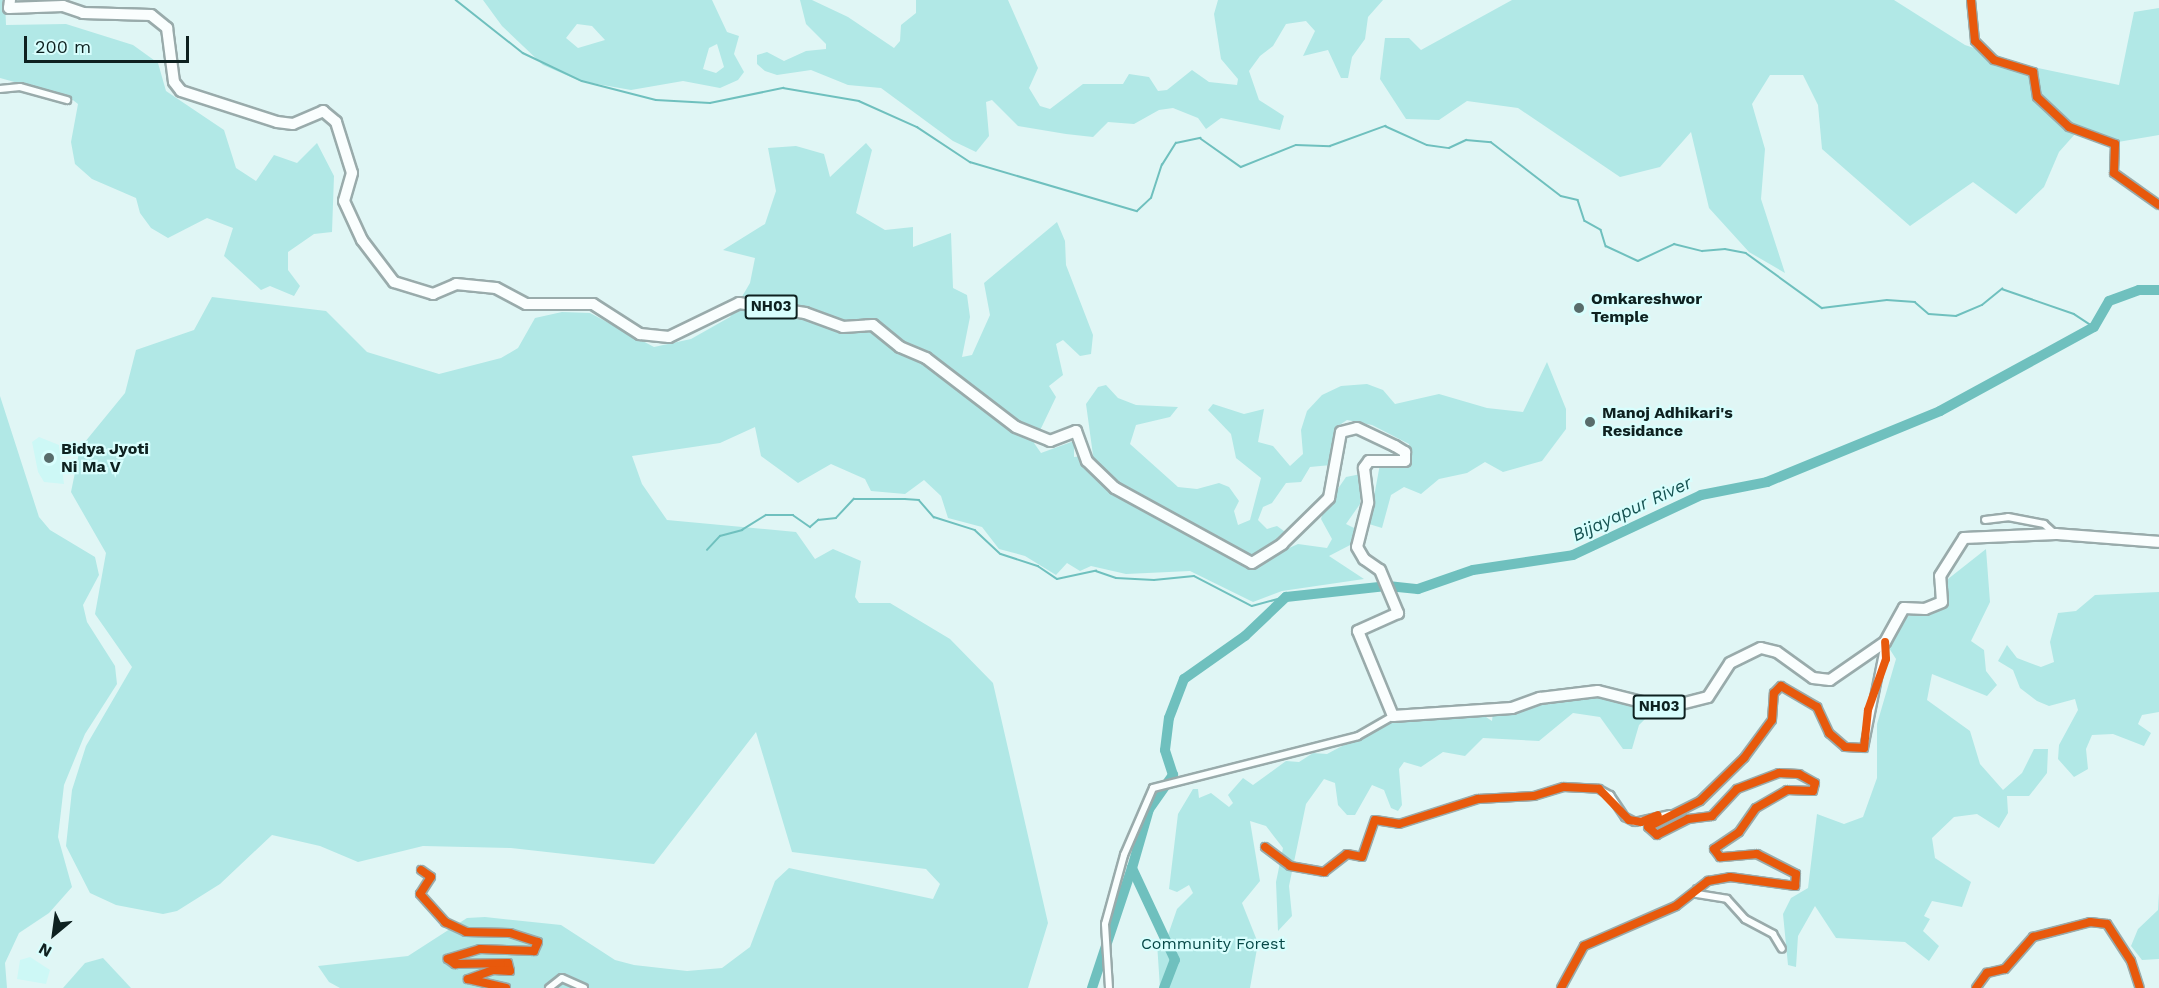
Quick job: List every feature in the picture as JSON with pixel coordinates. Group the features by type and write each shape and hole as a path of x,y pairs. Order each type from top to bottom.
{"main road":[{"name":"NH03","path":"10,0 9,8 63,6 83,13 151,15 167,28 174,82 181,91 277,122 293,124 323,111 336,122 352,173 344,201 362,240 394,282 433,294 456,284 496,288 526,304 593,304 640,334 669,338 739,303 805,313 843,327 873,325 900,347 926,358 1016,427 1050,441 1076,431 1087,461 1116,488 1252,563 1282,544 1329,498 1341,432 1356,428 1406,455 1405,461 1369,461 1364,468 1368,503 1357,547 1364,559 1383,574 1398,613 1358,631 1393,717 1512,708 1540,698 1598,691 1665,708 1708,697 1730,663 1756,649 1771,649 1824,681 1844,674 1885,642 1904,609 1925,609 1942,602 1940,576 1964,538 2056,534 2159,542"}],"street":[{"path":"1971,0 1975,41 1994,60 2033,72 2037,97 2069,127 2115,144 2114,173 2159,205"},
{"path":"0,89 20,87 68,100"},
{"path":"1985,520 2008,517 2044,524 2056,534"},
{"path":"1561,988 1584,946 1676,906 1708,881 1730,876 1795,886 1796,874 1757,854 1720,857 1714,849 1739,832 1756,808 1787,790 1812,793 1816,786 1794,772 1779,773 1731,793 1715,814 1650,833 1651,823 1700,801 1744,758 1772,720 1774,693 1781,686 1817,707 1829,733 1845,747 1864,748 1868,710 1886,659 1885,642"},
{"path":"1108,988 1105,924 1124,855 1153,788 1358,736 1393,717"},
{"path":"1265,847 1290,866 1324,872 1347,854 1362,857 1376,820 1399,824 1478,799 1534,796 1564,787 1599,789 1610,795 1624,817 1635,822 1677,811"},
{"path":"421,870 431,877 420,894 445,922 466,932 510,933 538,942 534,951 480,949 448,959 454,964 508,963 510,971 493,970 468,979 506,988"},
{"path":"1697,889 1697,894 1727,899 1745,919 1773,934 1782,949"},
{"path":"1976,988 1987,973 2005,969 2033,937 2090,922 2106,924 2131,961 2140,988"},
{"path":"549,988 562,978 584,988"}],"shaded area":[{"name":"Bidya Jyoti Ni Ma V","path":"39,437 59,445 64,484 44,482 38,472 32,442"},
{"path":"30,957 50,970 46,984 17,979 20,960"}],"green space":[{"path":"0,0 5,0 6,25 66,24 133,45 158,63 166,91 224,130 236,168 256,181 274,155 297,163 317,143 334,176 332,232 314,234 288,252 288,270 300,286 294,296 270,286 261,290 224,256 233,228 207,218 168,238 151,228 140,213 136,198 92,179 75,164 71,142 78,104 69,97 0,78"},
{"path":"483,0 712,0 727,32 739,36 734,54 744,72 738,80 720,88 683,81 631,90 580,81 543,65 502,26","holes":["577,24 592,26 605,40 578,48 566,38","717,44 724,67 716,73 703,69 709,48"]},
{"path":"800,0 812,0 848,17 894,48 900,41 901,25 916,13 916,0 1008,0 1038,68 1029,88 1040,106 1050,109 1083,84 1123,84 1129,74 1149,77 1158,91 1167,90 1192,70 1209,82 1237,85 1238,79 1221,59 1214,14 1218,0 1383,0 1368,17 1365,39 1352,57 1348,78 1341,78 1328,50 1303,56 1315,31 1306,21 1286,24 1273,46 1260,56 1249,71 1259,100 1284,116 1280,130 1221,118 1206,129 1198,118 1173,108 1159,110 1134,124 1108,122 1093,137 1018,126 992,100 986,102 989,136 976,152 953,141 881,88 848,85 811,70 777,75 765,71 757,64 757,55 767,52 784,61 806,51 826,49 826,44 806,24"},
{"path":"1512,0 1894,0 1965,45 2028,66 2119,85 2134,12 2159,8 2159,135 2118,142 2075,134 2059,152 2044,187 2016,214 1973,182 1910,226 1822,149 1818,105 1803,75 1770,75 1752,104 1765,149 1761,199 1785,273 1749,252 1709,208 1691,132 1660,167 1620,177 1518,108 1467,101 1439,120 1406,119 1380,79 1385,38 1409,38 1421,50"},
{"path":"866,143 872,150 856,213 885,230 913,227 913,247 951,233 953,288 967,295 970,317 962,357 972,355 990,315 984,283 1057,222 1065,241 1066,265 1093,335 1091,354 1080,356 1063,340 1056,344 1063,375 1049,386 1056,397 1034,443 1041,453 1074,441 1074,457 1093,455 1086,404 1098,387 1106,385 1118,398 1136,405 1178,407 1170,417 1136,425 1130,444 1178,487 1197,489 1219,483 1229,487 1239,501 1234,511 1238,525 1250,520 1261,478 1236,458 1231,434 1208,410 1213,404 1244,414 1264,409 1258,442 1273,446 1290,466 1303,454 1301,430 1307,411 1322,395 1341,386 1367,384 1383,390 1395,404 1439,394 1487,408 1523,412 1547,362 1566,409 1566,429 1542,461 1503,472 1485,462 1467,473 1439,479 1421,494 1404,487 1391,495 1382,528 1369,524 1380,464 1402,467 1411,462 1409,444 1372,425 1347,420 1335,428 1331,465 1310,467 1301,482 1286,483 1272,503 1263,507 1258,520 1267,529 1277,526 1288,534 1277,541 1278,553 1298,544 1327,548 1332,539 1321,519 1324,509 1346,477 1361,474 1360,504 1346,524 1354,528 1354,543 1329,556 1364,579 1282,591 1253,602 1190,571 1126,574 1091,566 1080,571 1067,563 1056,575 1025,556 999,549 982,527 948,518 941,496 924,480 905,494 871,491 865,479 831,464 798,483 761,456 755,427 720,443 632,456 642,484 667,520 796,532 815,559 833,549 861,561 855,597 859,603 890,603 950,639 993,683 1048,923 1028,988 340,988 329,982 318,966 408,956 467,918 485,917 561,925 615,960 634,965 687,971 722,968 750,947 775,881 789,868 933,899 940,884 926,869 792,852 756,732 654,864 511,848 423,846 358,862 320,846 272,835 220,884 177,911 163,914 116,905 90,893 66,846 72,790 86,746 132,667 95,614 106,553 71,492 80,448 125,393 136,350 194,330 212,297 326,311 367,352 439,374 501,358 518,348 535,318 562,312 590,313 654,347 691,339 730,317 750,283 755,258 723,250 765,224 776,191 768,148 796,146 824,154 830,177"},
{"path":"0,396 39,517 50,530 95,557 99,575 83,605 87,622 115,666 117,684 85,734 64,785 58,837 72,887 49,913 19,933 5,963 7,988 0,988"},
{"path":"1986,549 1990,602 1971,641 1984,650 1986,671 1997,685 1987,696 1932,674 1927,700 1970,731 1980,764 2003,790 2022,773 2034,749 2048,749 2047,773 2029,796 2007,796 2008,813 1999,828 1977,814 1954,817 1932,838 1935,858 1971,882 1962,907 1932,901 1924,916 1930,919 1923,931 1939,946 1929,961 1905,942 1836,938 1815,906 1798,936 1796,967 1788,965 1783,914 1791,898 1808,888 1817,814 1844,824 1863,817 1877,778 1877,724 1896,659 1889,648 1907,616 1944,609 1948,579"},
{"path":"2159,592 2159,712 2142,715 2138,724 2151,733 2144,746 2113,734 2092,735 2086,749 2088,769 2074,777 2058,759 2059,745 2078,710 2075,699 2049,706 2037,701 2020,688 2013,670 1998,661 2007,645 2017,658 2041,667 2054,662 2050,642 2058,613 2076,611 2095,595"},
{"name":"Community Forest","path":"1593,695 1645,706 1649,715 1639,725 1632,749 1623,749 1600,717 1573,713 1539,741 1483,738 1465,756 1443,752 1421,767 1404,762 1399,769 1402,805 1398,811 1391,808 1384,790 1372,785 1355,815 1347,815 1338,805 1335,783 1324,779 1306,804 1289,886 1292,916 1278,931 1276,882 1283,848 1266,826 1250,821 1260,881 1242,903 1258,943 1250,988 1160,988 1157,943 1168,935 1177,909 1193,893 1189,885 1177,892 1169,889 1178,814 1193,789 1198,789 1199,798 1211,793 1229,807 1233,803 1228,795 1243,778 1253,785 1286,761 1299,762 1313,753 1327,754 1391,720 1477,711 1492,721 1493,713"},
{"path":"2159,893 2159,959 2142,960 2131,946 2138,929 2158,910"},
{"path":"103,958 131,988 63,988 85,963"}],"waterway":[{"path":"456,0 523,53 582,81 656,100 710,103 783,88 859,101 917,127 970,162 1137,211 1151,198 1162,165 1176,143 1200,138 1241,167 1296,145 1330,146 1385,126 1427,145 1449,148 1466,140 1491,142 1561,196 1578,200 1585,221 1601,230 1606,246 1638,261 1674,244 1702,251 1725,249 1746,253 1822,308 1887,300 1915,302 1929,314 1956,316 1982,305 2002,289 2074,314 2094,327"},
{"name":"Bijayapur River","path":"1164,988 1175,960 1132,868 1149,809 1173,775 1165,750 1169,718 1184,679 1245,636 1286,597 1388,586 1418,589 1473,570 1573,555 1701,495 1767,482 1940,411 2094,327 2109,301 2139,290 2159,290"},
{"path":"707,550 720,536 742,530 766,515 793,515 810,527 818,520 836,518 854,499 919,500 934,517 975,530 1001,554 1038,566 1057,579 1096,571 1116,578 1154,580 1194,576 1252,606 1286,597"},
{"path":"1092,988 1132,868"}],"cycle path":[{"path":"1971,0 1975,41 1994,60 2033,72 2037,97 2069,127 2115,144 2114,173 2159,205"},
{"path":"1561,988 1584,946 1676,906 1708,881 1730,877 1795,886 1796,874 1757,854 1720,857 1714,849 1739,832 1756,808 1787,790 1813,791 1815,783 1799,774 1779,773 1737,789 1712,816 1688,819 1657,835 1648,827 1700,801 1744,758 1772,720 1774,693 1781,686 1817,707 1829,733 1845,747 1864,748 1868,710 1886,659 1885,642"},
{"path":"1265,847 1290,866 1324,872 1347,854 1362,857 1375,820 1399,824 1478,799 1534,796 1564,787 1599,789 1629,820 1641,822 1658,815"},
{"path":"421,870 431,877 420,894 445,922 466,932 510,933 538,942 534,951 480,949 448,959 455,964 508,963 510,971 493,970 468,979 506,988"},
{"path":"1976,988 1987,973 2005,969 2033,937 2090,922 2107,924 2131,961 2140,988"}],"place":[{"name":"Omkareshwor Temple","path":"1579,308"},
{"name":"Manoj Adhikari's Residance","path":"1590,422"},
{"name":"Bidya Jyoti Ni Ma V","path":"49,458"}]}
